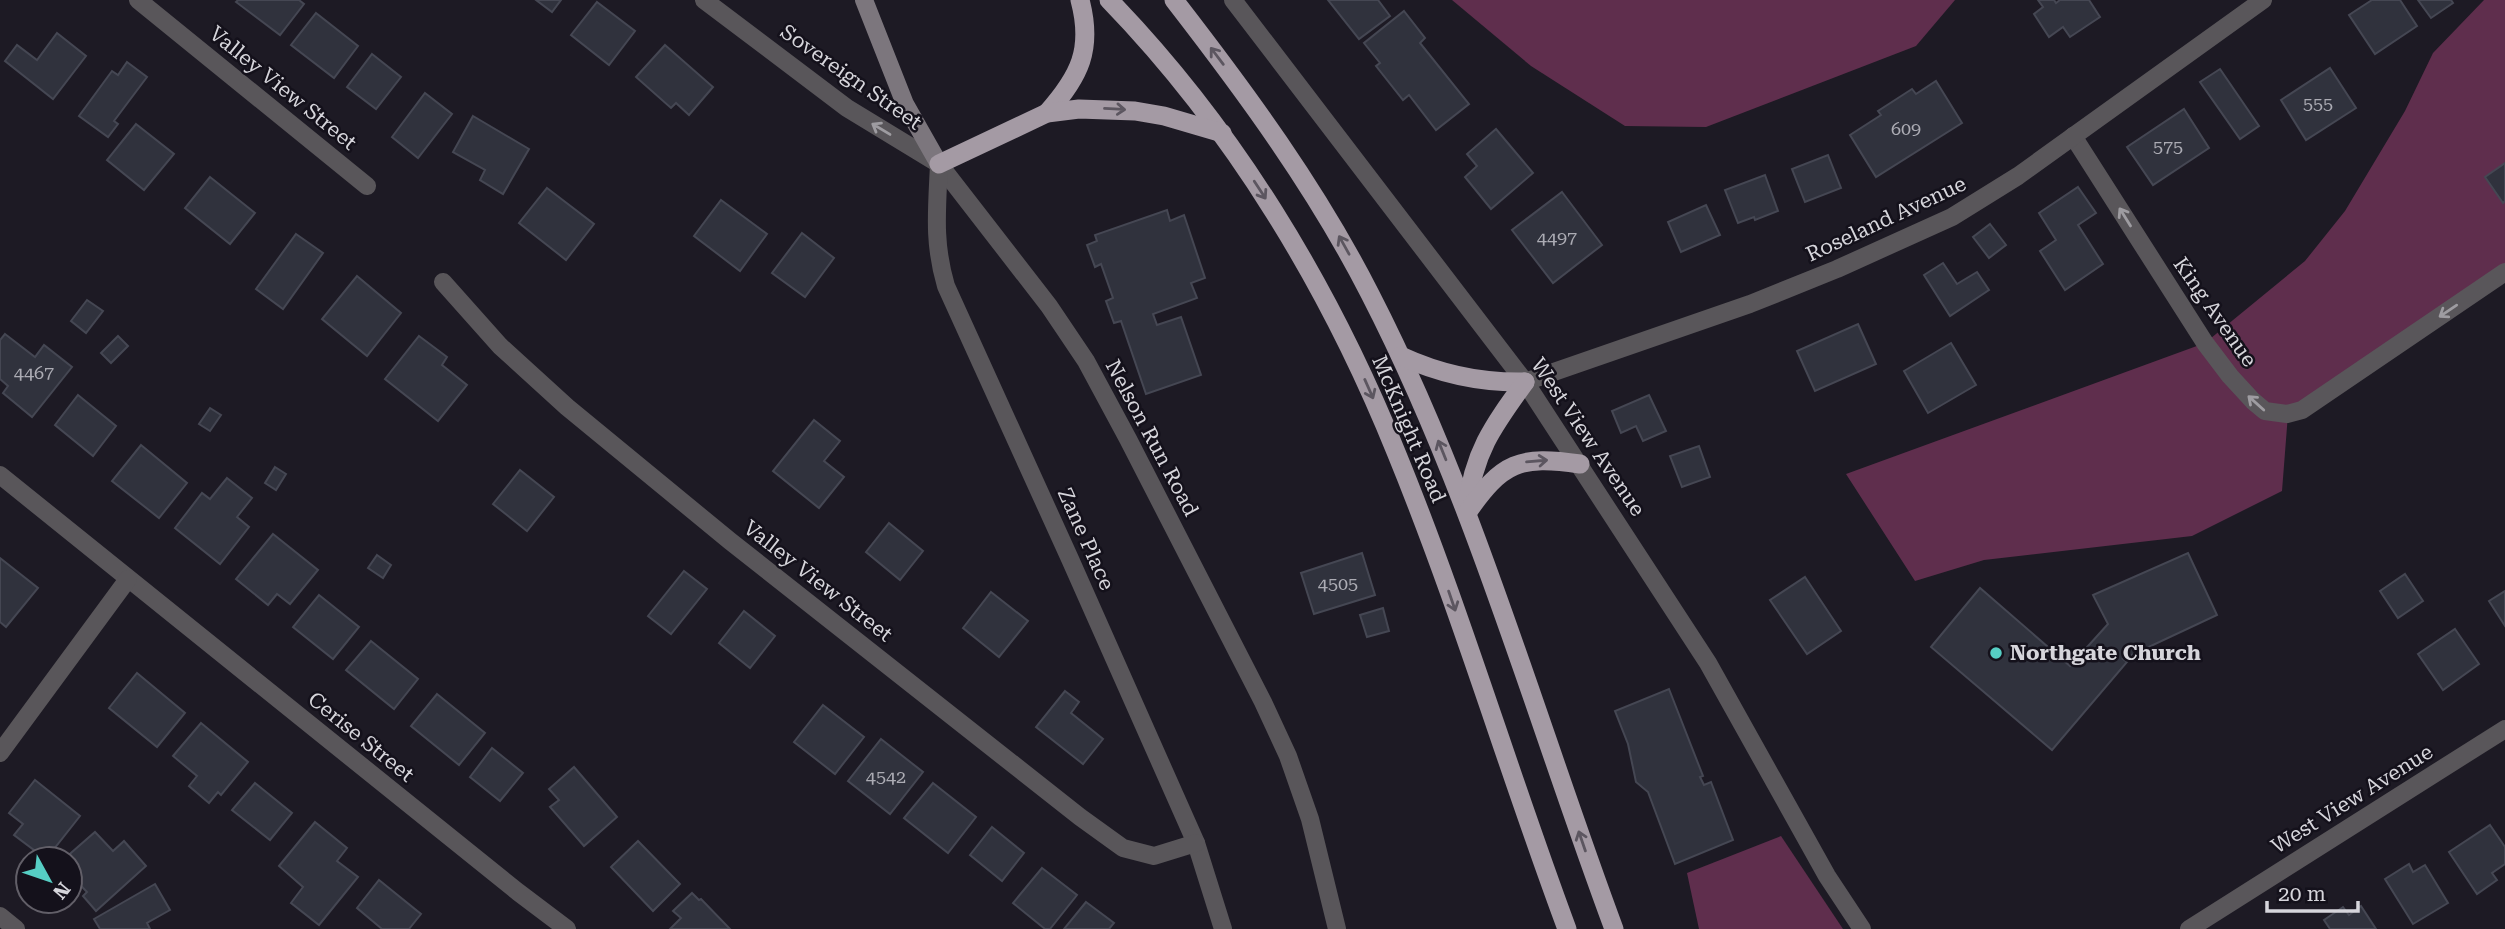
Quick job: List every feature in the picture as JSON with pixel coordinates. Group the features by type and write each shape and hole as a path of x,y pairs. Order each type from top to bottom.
{"highway":[{"path":"1047,113 1074,79 1082,61 1086,41 1080,0"},
{"name":"McKnight Road","path":"1109,0 1182,80 1222,133 1318,288 1362,374 1427,529 1567,929"},
{"name":"McKnight Road","path":"1174,0 1257,108 1297,168 1352,261 1401,356 1467,514 1614,929"},
{"path":"939,164 1047,113 1105,108 1135,111 1164,116 1222,133"},
{"path":"1401,356 1438,372 1474,380 1494,383 1525,382"},
{"path":"1467,514 1470,480 1477,458 1488,436 1525,382"},
{"path":"1467,514 1493,479 1510,467 1528,461 1550,460 1580,464"}],"main road":[{"name":"Nelson Run Road","path":"864,0 905,104 939,164"}],"street":[{"name":"Valley View Street","path":"138,0 367,186"},
{"name":"Sovereign Street","path":"704,0 847,108 939,164"},
{"name":"West View Avenue","path":"1233,0 1525,382 1708,663 1820,864 1862,929"},
{"name":"Roseland Avenue","path":"1525,382 1750,304 1918,234 1984,198 2263,0"},
{"name":"King Avenue","path":"2073,136 2205,343 2230,376 2265,411 2287,414 2302,410 2505,272"},
{"name":"Zane Place","path":"939,164 936,232 938,259 946,286 1196,843 1223,929"},
{"name":"Nelson Run Road","path":"939,164 1049,306 1086,361 1128,439 1288,756 1310,819 1337,929"},
{"name":"Valley View Street","path":"443,282 500,346 607,440 741,550 1080,817 1122,848 1154,856 1196,843"},
{"name":"Cerise Street","path":"0,475 507,884 568,929"},
{"path":"0,752 128,579"},
{"name":"West View Avenue","path":"2189,929 2505,729"},
{"path":"0,916 16,929"}],"shaded area":[{"path":"1452,0 1955,0 1916,46 1706,127 1625,126 1531,66"},
{"path":"2484,0 2505,0 2505,272 2288,414 2282,491 2192,536 1984,560 1915,581 1846,474 2205,343 2305,261 2345,211 2405,111 2433,53"},
{"path":"1781,836 1843,929 1699,929 1687,873"}],"building":[{"path":"299,0 304,4 280,35 236,2"},
{"path":"536,0 561,0 552,12"},
{"path":"1328,0 1378,0 1390,16 1359,39"},
{"path":"2038,0 2054,0 2056,3 2060,0 2089,0 2100,17 2070,37 2063,27 2049,37 2034,14 2043,7"},
{"path":"2372,0 2400,0 2417,26 2375,54 2349,15"},
{"path":"2418,0 2451,0 2453,3 2431,18"},
{"path":"597,2 635,31 609,65 571,35"},
{"path":"1404,11 1425,38 1420,43 1469,104 1436,130 1409,95 1403,100 1376,66 1380,63 1364,43"},
{"path":"316,13 358,46 334,78 291,45"},
{"path":"57,33 86,56 53,99 5,61 17,45 37,60"},
{"path":"665,45 713,87 689,115 676,103 671,108 636,77"},
{"path":"372,54 401,77 376,109 347,87"},
{"path":"127,62 147,77 114,121 118,124 108,137 79,116 112,71 118,75"},
{"path":"2330,68 2356,108 2306,140 2281,100"},
{"path":"2220,69 2259,126 2240,139 2200,82"},
{"path":"1936,81 1962,123 1876,177 1850,135 1881,115 1878,111 1912,89 1916,94"},
{"path":"425,93 452,114 418,158 392,137"},
{"path":"2184,109 2209,148 2153,185 2127,147"},
{"path":"473,116 529,149 503,194 480,180 485,170 453,152"},
{"path":"136,124 174,154 144,190 107,160"},
{"path":"1496,129 1533,173 1491,209 1465,177 1477,166 1467,154"},
{"path":"1828,155 1841,188 1805,202 1792,169"},
{"path":"2505,163 2505,201 2503,203 2485,177"},
{"path":"1765,175 1778,211 1738,223 1725,190"},
{"path":"210,177 255,213 230,244 185,208"},
{"path":"2078,187 2096,213 2078,225 2103,264 2065,290 2040,251 2056,240 2039,213"},
{"path":"547,188 594,224 566,260 519,223"},
{"path":"1562,192 1602,245 1553,283 1512,230"},
{"path":"721,200 767,234 740,271 694,236"},
{"path":"1706,205 1720,235 1681,252 1668,222"},
{"path":"1167,210 1170,221 1184,215 1205,278 1191,283 1197,298 1153,314 1157,325 1181,317 1201,375 1146,394 1121,321 1114,323 1106,301 1113,298 1101,264 1095,267 1087,245 1097,241 1095,235"},
{"path":"1990,224 2006,245 1989,258 1973,237"},
{"path":"802,233 834,258 805,297 772,273"},
{"path":"296,234 323,253 283,309 256,289"},
{"path":"1943,263 1957,284 1977,272 1989,290 1950,316 1924,275"},
{"path":"357,276 401,313 367,356 322,319"},
{"path":"87,300 103,311 86,333 71,321"},
{"path":"1858,324 1876,364 1815,391 1797,351"},
{"path":"5,334 35,357 44,345 72,367 32,417 3,393 8,386 0,379 0,340"},
{"path":"118,336 128,346 111,363 101,353"},
{"path":"419,336 447,357 442,365 467,385 438,421 385,379"},
{"path":"1951,343 1976,385 1928,413 1904,371"},
{"path":"78,395 116,426 93,456 55,425"},
{"path":"1649,395 1666,431 1643,441 1636,426 1621,433 1612,411"},
{"path":"210,408 221,415 210,431 199,424"},
{"path":"814,420 840,441 824,461 844,477 819,508 773,471"},
{"path":"141,445 187,483 159,518 112,481"},
{"path":"1699,446 1710,477 1682,487 1670,456"},
{"path":"275,467 286,474 276,490 265,483"},
{"path":"520,470 554,497 527,531 493,504"},
{"path":"227,478 252,498 237,517 249,527 220,564 175,528 202,493 210,499"},
{"path":"889,523 923,551 900,580 866,552"},
{"path":"273,534 318,570 290,604 277,594 268,605 236,579"},
{"path":"1362,553 1375,595 1314,614 1301,573"},
{"name":"Northgate Church","path":"2188,553 2217,615 2123,659 2127,662 2052,750 1931,647 1980,588 2070,666 2108,624 2093,595"},
{"path":"377,555 391,565 383,578 368,568"},
{"path":"0,558 38,588 6,627 0,622"},
{"path":"684,571 707,589 671,634 648,616"},
{"path":"2405,574 2423,601 2398,618 2380,591"},
{"path":"1805,577 1841,631 1807,654 1770,600"},
{"path":"2505,591 2505,626 2489,601"},
{"path":"991,592 1028,621 999,657 963,628"},
{"path":"319,595 359,627 333,659 293,627"},
{"path":"1383,608 1389,631 1367,637 1360,615"},
{"path":"744,611 775,636 750,668 719,643"},
{"path":"2455,629 2479,664 2443,690 2418,654"},
{"path":"371,641 418,679 394,709 346,670"},
{"path":"137,673 185,713 157,747 109,708"},
{"path":"1669,689 1703,776 1700,777 1704,785 1711,782 1733,840 1675,864 1648,792 1636,782 1628,744 1615,711"},
{"path":"1065,691 1079,702 1071,713 1103,739 1083,764 1036,727"},
{"path":"437,694 485,733 459,765 411,726"},
{"path":"823,705 864,737 835,774 794,742"},
{"path":"201,723 248,762 221,795 218,792 209,803 189,786 197,776 173,756"},
{"path":"881,739 923,772 890,814 848,781"},
{"path":"492,748 523,773 500,801 470,777"},
{"path":"574,767 617,817 584,846 550,807 559,800 549,789"},
{"path":"35,780 80,816 57,845 27,845 14,835 23,824 9,813"},
{"path":"255,783 292,813 270,840 232,810"},
{"path":"933,783 976,817 948,853 904,818"},
{"path":"315,822 347,848 337,861 358,877 319,925 291,903 303,887 279,866"},
{"path":"2490,825 2505,847 2505,864 2492,873 2497,880 2477,894 2449,852"},
{"path":"992,827 1024,853 1002,881 970,855"},
{"path":"95,832 113,851 124,841 146,866 96,911 84,897 87,892 84,889 84,845 80,845"},
{"path":"638,841 680,884 653,911 611,867"},
{"path":"2409,864 2413,872 2425,865 2448,903 2413,924 2385,879"},
{"path":"1042,868 1077,895 1050,929 1045,929 1013,903"},
{"path":"379,880 421,914 409,929 382,929 357,908"},
{"path":"155,884 170,910 147,923 150,929 100,929 94,919"},
{"path":"692,893 730,929 670,929 681,918 673,911"},
{"path":"1086,902 1114,923 1109,929 1064,929"},
{"path":"2361,906 2376,929 2330,929 2324,920 2343,907 2349,915"}],"place":[{"name":"Northgate Church","path":"1996,653"}]}
